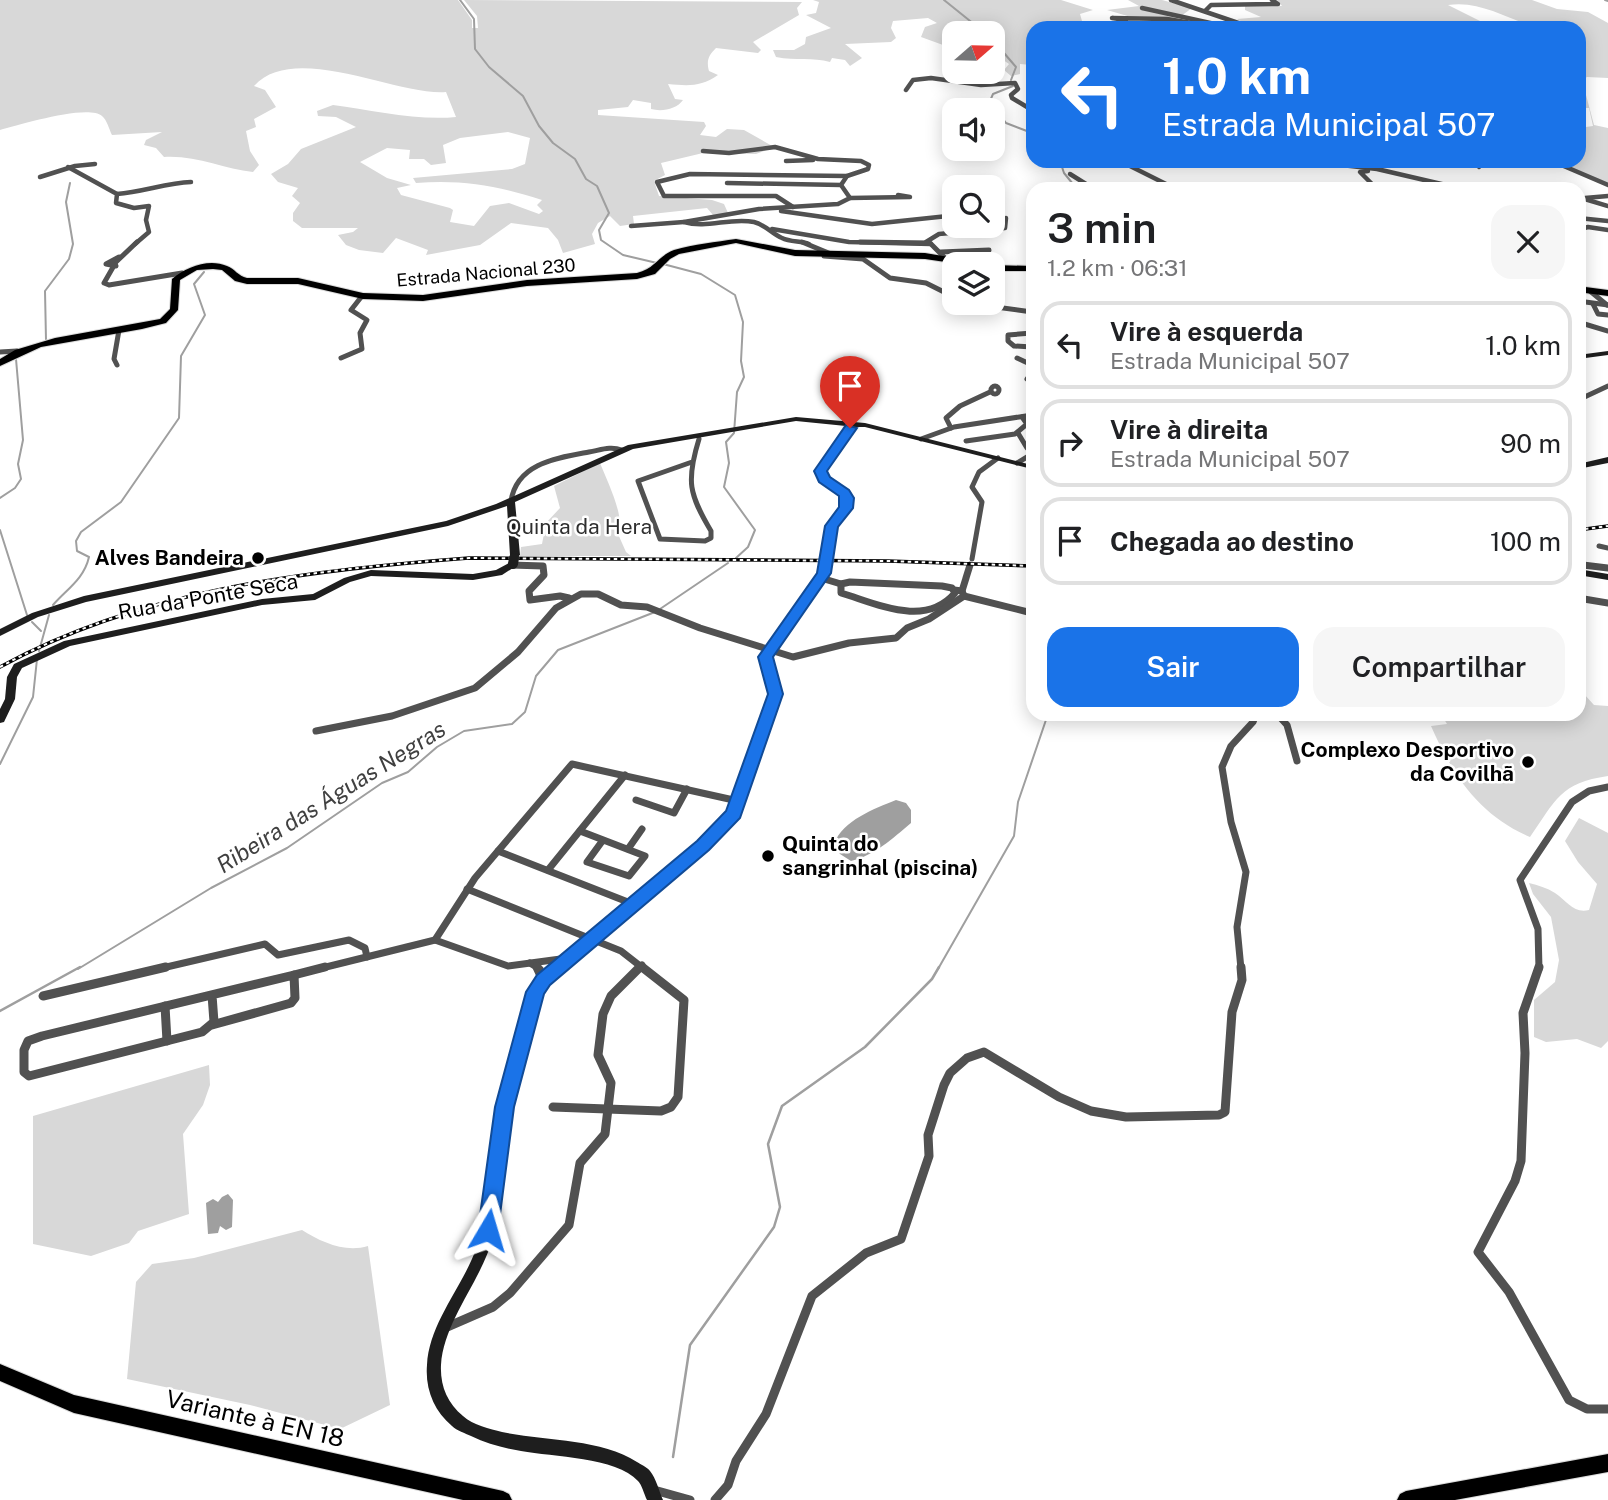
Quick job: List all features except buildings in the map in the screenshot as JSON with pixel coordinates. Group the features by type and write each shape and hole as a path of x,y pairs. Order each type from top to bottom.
{"main road":[{"name":"Estrada Nacional 230","path":"182,273 204,266 219,267 242,281 302,282 362,296 430,298 527,283 617,279 648,274 677,252 736,241 817,253 942,255"},
{"path":"1005,268 1026,269"},
{"path":"0,363 16,351 45,342 152,325 171,316 176,279 182,273"},
{"path":"1586,290 1608,293"},
{"name":"Variante à EN 18","path":"0,1373 74,1404 503,1500"},
{"path":"1406,1500 1608,1463"}],"street":[{"path":"1171,0 1233,21"},
{"path":"1205,11 1214,5 1278,4 1272,0"},
{"path":"1142,8 1199,21"},
{"path":"1126,20 1112,18 1179,21"},
{"path":"906,90 913,80 927,78 981,85 1010,83 1018,85 1012,98 1026,106"},
{"path":"703,151 729,153 775,147 817,159"},
{"path":"786,161 861,161 870,165 868,169 848,176 673,176 657,182 664,196 776,196 793,207"},
{"path":"40,177 68,167 95,164"},
{"path":"68,167 117,194 146,192 173,183 191,183"},
{"path":"1134,168 1162,182"},
{"path":"1367,168 1376,169"},
{"path":"1370,168 1433,182"},
{"path":"1568,168 1608,185"},
{"path":"1372,182 1360,172 1376,169"},
{"path":"1070,174 1083,182"},
{"path":"841,185 848,176"},
{"path":"727,183 841,185"},
{"path":"841,185 850,198"},
{"path":"116,266 106,264 120,257 149,232 146,220 150,209 148,206 134,208 116,203 117,194"},
{"path":"684,222 689,219 763,209 831,205 850,198 898,195"},
{"path":"1589,199 1608,197"},
{"path":"1586,198 1608,206"},
{"path":"763,209 872,224 942,217"},
{"path":"631,226 684,222 698,226 743,221 772,229 849,242 926,242 939,234 1005,228 1006,218"},
{"path":"1586,219 1608,221"},
{"path":"1586,228 1608,230"},
{"path":"772,229 781,237 807,243 817,253 863,260 890,278 926,283 942,291"},
{"path":"926,242 942,254"},
{"path":"971,252 989,250"},
{"path":"120,257 116,266 105,276 103,281 107,285 182,273"},
{"path":"1590,291 1607,305"},
{"path":"341,358 356,354 362,349 360,333 367,320 351,310 362,296"},
{"path":"1586,303 1607,305"},
{"path":"1593,304 1598,314 1608,315"},
{"path":"1005,308 1026,311"},
{"path":"1586,324 1608,331"},
{"path":"117,365 114,359 119,330"},
{"path":"1026,333 1012,333 1008,341 1014,346 1026,347"},
{"path":"0,352 16,351"},
{"path":"1586,354 1608,351"},
{"path":"1017,358 1026,362"},
{"path":"1586,396 1608,386"},
{"path":"951,428 946,418 960,406 990,392"},
{"path":"940,439 951,428 1026,416"},
{"path":"1022,417 1026,423"},
{"path":"4,630 84,599 313,551 323,554 330,548 448,523 511,501 622,450 708,437 710,432 796,419 836,421 849,429"},
{"path":"690,1500 654,1495 641,1471 626,1462 607,1456 506,1442 466,1428 448,1414 438,1397 433,1371 437,1349 475,1268 488,1230 509,1087 527,1014 543,980 713,837 734,814 775,694 766,665 768,651 821,578 828,561 832,526 847,502 844,493 824,479 821,471 849,429 865,425 922,439 940,439 1026,465"},
{"path":"966,441 1017,433 1026,425"},
{"path":"1017,433 1026,446"},
{"path":"692,463 638,481 660,539 705,541 711,538 711,531 688,492 690,473 692,463 695,437"},
{"path":"569,598 562,595 537,602 530,600 529,591 544,575 543,566 513,561 511,491 518,479 543,463 567,455 613,448 622,450"},
{"path":"316,730 392,716 475,688 518,652 547,616 569,598 591,592 614,603 647,607 768,651 799,656 849,643 896,638 907,628 929,619 960,592 971,562 982,510 982,502 972,487 979,472 998,458"},
{"path":"1017,463 1026,458"},
{"path":"1586,467 1608,460"},
{"path":"1586,468 1608,466"},
{"path":"675,467 684,468 690,473"},
{"path":"1599,546 1608,548"},
{"name":"Rua da Ponte Seca","path":"0,719 10,699 12,677 18,666 67,643 262,603 316,597 346,580 371,573 473,578 499,573 513,561"},
{"path":"1586,570 1608,568"},
{"path":"1586,573 1608,579"},
{"path":"821,578 841,584 942,586 1026,611"},
{"path":"841,584 841,593 922,614 931,613 960,592"},
{"path":"1586,599 1608,603"},
{"path":"715,1500 728,1485 736,1461 766,1414 812,1296 866,1253 901,1239 915,1190 929,1156 928,1135 944,1085 950,1073 967,1058 984,1052 1064,1100 1109,1115 1135,1117 1179,1114 1210,1119 1225,1112 1232,1012 1241,980 1237,927 1246,872 1231,822 1222,767 1231,746 1253,721"},
{"path":"1283,721 1287,725 1297,761"},
{"path":"435,940 467,889 572,764 738,801"},
{"path":"548,870 625,775"},
{"path":"1608,787 1589,792 1572,802 1520,880 1542,937 1535,982 1524,1006 1523,1027 1527,1045 1524,1060 1521,1161 1515,1181 1478,1252 1509,1292 1569,1400 1587,1409 1608,1409"},
{"path":"636,800 674,813 687,789"},
{"path":"628,849 642,829"},
{"path":"580,831 645,856 629,876 587,862 603,840"},
{"path":"498,851 632,904"},
{"path":"467,889 621,951 684,1000 678,1097 671,1107 662,1111 553,1107"},
{"path":"43,996 265,944 278,955 349,940 361,945 367,957"},
{"path":"294,975 295,998 291,1003 212,1025 202,1032 38,1074 29,1076 24,1072 24,1050 34,1038 435,940 508,966 568,958"},
{"path":"529,963 540,969 543,980"},
{"path":"447,1327 493,1307 510,1293 569,1225 580,1163 605,1134 611,1083 598,1055 603,1014 611,996 642,965"},
{"path":"212,995 212,1025"},
{"path":"165,1006 167,1041"}],"green space":[{"path":"0,0 458,0 472,20 472,28 478,28 477,16 464,0 802,2 797,8 799,15 753,42 761,50 758,53 716,48 710,55 708,64 709,71 718,75 694,85 668,84 675,99 683,100 677,106 655,110 651,109 651,103 633,100 628,107 598,110 598,115 704,122 706,126 700,135 716,137 727,129 744,130 774,147 756,154 703,153 661,163 665,175 654,181 659,196 712,200 724,204 728,213 713,215 707,208 633,216 634,224 620,226 610,216 598,223 592,234 595,244 563,253 558,240 548,228 511,223 480,245 426,255 428,250 396,238 383,253 359,250 346,245 338,235 353,232 358,228 302,228 293,221 293,213 300,203 292,196 298,188 278,182 271,174 288,164 301,149 356,127 336,117 318,116 317,111 333,105 410,116 456,117 446,92 425,91 319,69 294,69 272,74 254,86 265,90 276,107 254,119 256,127 246,131 250,151 259,165 253,172 187,158 164,157 156,148 144,145 146,140 162,132 112,135 104,118 94,113 68,114 0,130","holes":["508,132 530,138 525,164 512,169 413,178 416,183 480,185 542,200 537,205 543,211 539,214 509,203 490,206 474,226 450,222 453,210 450,208 401,195 397,188 411,185 387,178 360,162 387,148 410,150 409,159 424,159 431,165 446,163 443,145 460,138"]},
{"path":"813,0 1061,0 1093,10 1080,14 1082,21 1026,21 1026,64 1020,64 1020,74 1011,76 1005,71 1009,64 1005,61 1005,21 942,21 942,45 921,37 925,27 937,23 928,18 893,21 891,28 896,38 891,42 845,44 862,58 850,66 845,60 832,58 830,62 776,57 773,50 794,50 805,44 806,37 831,28 806,15 816,13 819,2"},
{"path":"1128,0 1162,0 1192,8 1177,19 1186,21 1131,17 1107,10 1139,6"},
{"path":"1277,0 1532,0 1557,9 1588,12 1608,23 1608,78 1586,78 1586,21 1518,21 1481,7 1459,4 1448,5 1480,21 1237,19 1261,17 1245,10 1245,6 1282,6"},
{"path":"1586,95 1594,125 1608,128 1608,184 1571,168 1586,168 1586,127 1593,126 1589,108 1586,108"},
{"name":"Quinta da Hera","path":"600,463 618,509 618,534 626,552 631,556 520,556 521,547 542,544 546,523 560,508 554,486"},
{"name":"Complexo Desportivo da Covilhã","path":"1586,696 1594,705 1608,706 1608,776 1579,783 1561,795 1530,837 1496,817 1470,792 1449,761 1431,726 1447,724 1445,721 1586,721"},
{"path":"1579,818 1608,833 1608,1041 1601,1048 1577,1039 1546,1042 1534,1037 1534,1000 1555,982 1559,960 1551,917 1533,894 1529,883 1552,891 1579,910 1589,910 1597,884 1578,862 1565,841"},
{"path":"209,1065 210,1085 203,1105 183,1134 189,1214 138,1231 129,1243 91,1256 33,1244 33,1116"},
{"path":"302,1230 317,1239 342,1247 368,1246 390,1405 340,1429 250,1405 127,1379 136,1282 152,1264 194,1258"}],"shaded area":[{"path":"896,800 906,803 911,810 911,823 868,855 851,861 840,854 834,844 844,828 860,816"},
{"path":"228,1194 233,1200 232,1227 226,1230 220,1226 218,1233 208,1234 206,1203 213,1199 218,1202"}],"waterway":[{"name":"Ribeira das Águas Negras","path":"460,0 474,19 475,49 489,67 523,96 539,126 553,143 575,159 586,179 597,186 609,213 599,230 601,240 623,255 657,263"},
{"path":"944,0 970,21"},
{"path":"1005,54 1016,67 1011,80"},
{"path":"1013,86 993,94 990,101 1006,123 1026,131"},
{"path":"1062,168 1071,182"},
{"path":"46,340 45,291 69,259 73,244 66,202 70,183"},
{"name":"Ribeira das Águas Negras","path":"663,264 701,274 735,295 743,322 741,361 744,377 737,392 734,433 726,442 729,463 724,487 755,530 748,547 736,558"},
{"path":"53,605 79,578 87,565 89,557 77,551 76,541 81,532 121,502 179,418 181,356 205,315 194,284 204,272"},
{"path":"0,498 15,488 21,479 18,464 23,440 16,359"},
{"path":"0,530 27,615"},
{"name":"Ribeira das Águas Negras","path":"660,609 728,563"},
{"name":"Ribeira das Águas Negras","path":"78,969 211,888 287,848 382,783 408,772 437,747 464,731 512,724 525,712 536,676 558,650 655,612"},
{"path":"39,651 49,615"},
{"path":"32,622 41,631"},
{"path":"0,764 33,697 37,659"},
{"path":"938,969 1014,836 1018,802 1046,721"},
{"name":"Ribeira das Águas Negras","path":"0,1011 80,967"},
{"path":"673,1457 690,1345 774,1227 780,1207 768,1144 782,1106 865,1047 932,979 939,967"}],"railway":[{"path":"1586,529 1608,526"},
{"path":"0,667 54,640 169,601 288,577 409,563 469,558 888,561 1026,566"}],"place":[{"name":"Alves Bandeira","path":"258,558"},
{"name":"Complexo Desportivo da Covilhã","path":"1528,762"},
{"name":"Quinta do sangrinhal (piscina)","path":"768,856"}],"route":[{"path":"488,1230 501,1126 520,1039 535,992 543,980 703,846 734,814 775,694 765,657 824,573 832,526 846,508 847,498 844,493 824,479 821,471 850,428"}]}
